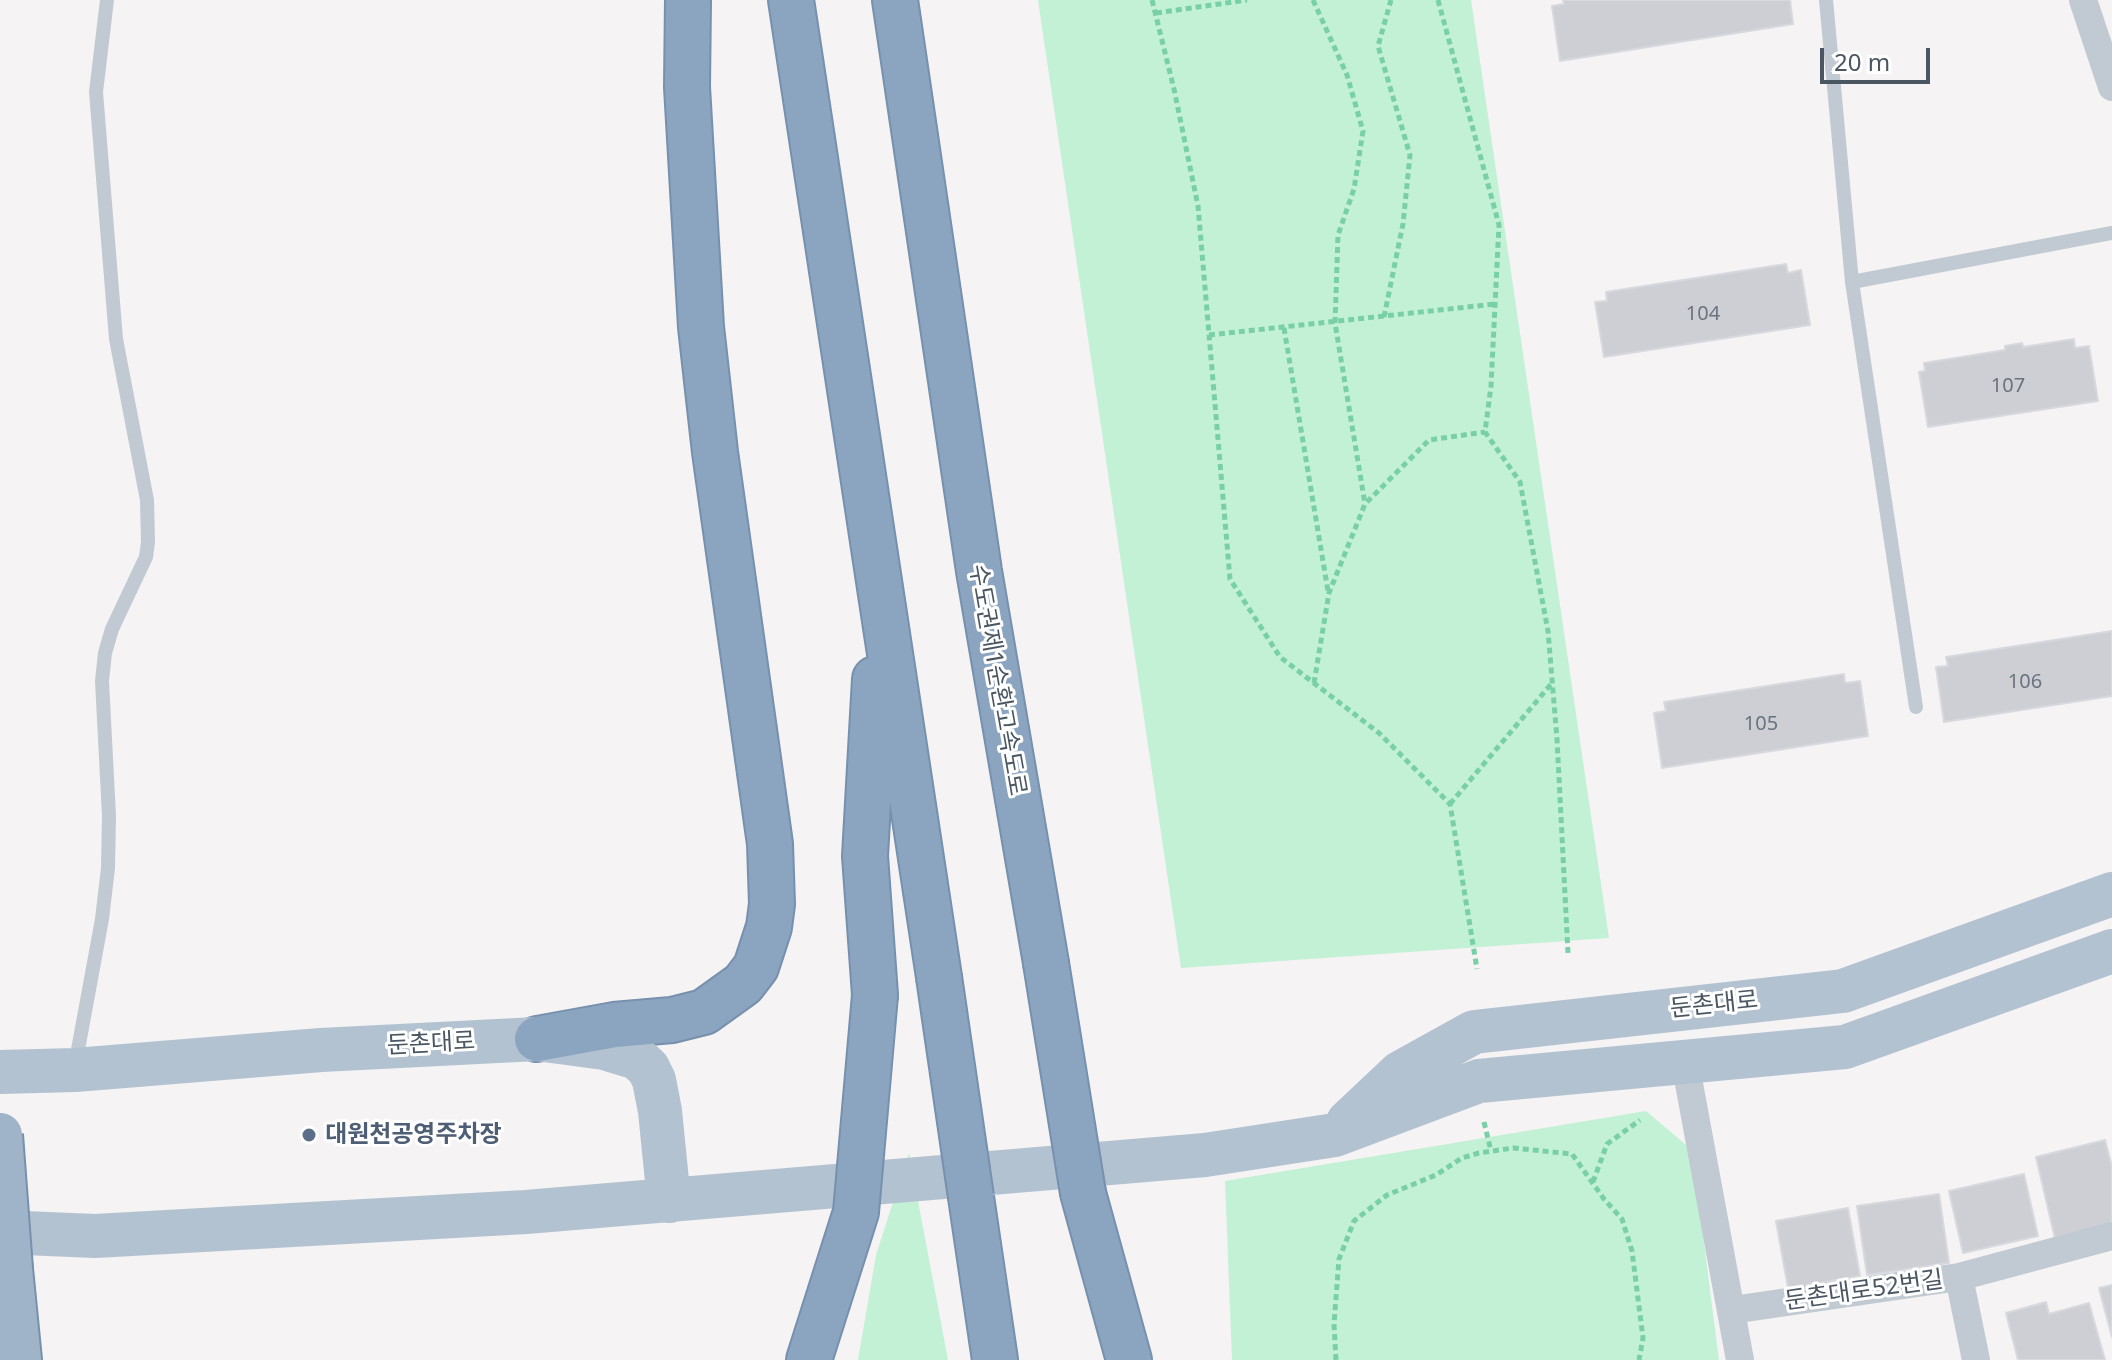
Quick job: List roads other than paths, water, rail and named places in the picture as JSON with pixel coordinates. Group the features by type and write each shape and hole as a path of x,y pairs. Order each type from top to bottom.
{"highway":[{"path":"537,1039 614,1025 672,1020 704,1012 750,976 765,947 769,927 772,904 770,844 717,468 701,327 687,87 688,0"},
{"path":"791,0 995,1360"},
{"name":"수도권제1순환고속도로","path":"895,0 979,571 1083,1193 1104,1360"},
{"path":"809,1360 856,1212 875,995 865,856 880,585"},
{"path":"0,1135 5,1251 19,1360"},
{"path":"1083,1193 1129,1360"}],"main road":[{"name":"둔촌대로","path":"1335,1135 1400,1073 1474,1032 1843,991 2112,894"},
{"path":"5,1251 95,1236 526,1212 1205,1155 1335,1135 1479,1081 1845,1047 2112,951"},
{"name":"둔촌대로","path":"0,1072 75,1070 321,1050 537,1039 625,1053 648,1068 658,1091 669,1201"}],"street":[{"path":"2083,0 2112,87"},
{"path":"1685,1062 1740,1360"},
{"path":"1959,1277 2112,1236"},
{"name":"둔촌대로52번길","path":"1732,1310 1959,1277 1976,1360"}],"lane":[{"path":"75,1070 108,868 109,816 102,681 105,653 112,629 146,557 148,542 147,500 116,339 96,92 107,0"},
{"path":"1826,0 1852,282 1916,707"},
{"path":"1852,282 2112,233"}],"place":[{"name":"대원천공영주차장","path":"309,1135"}]}
